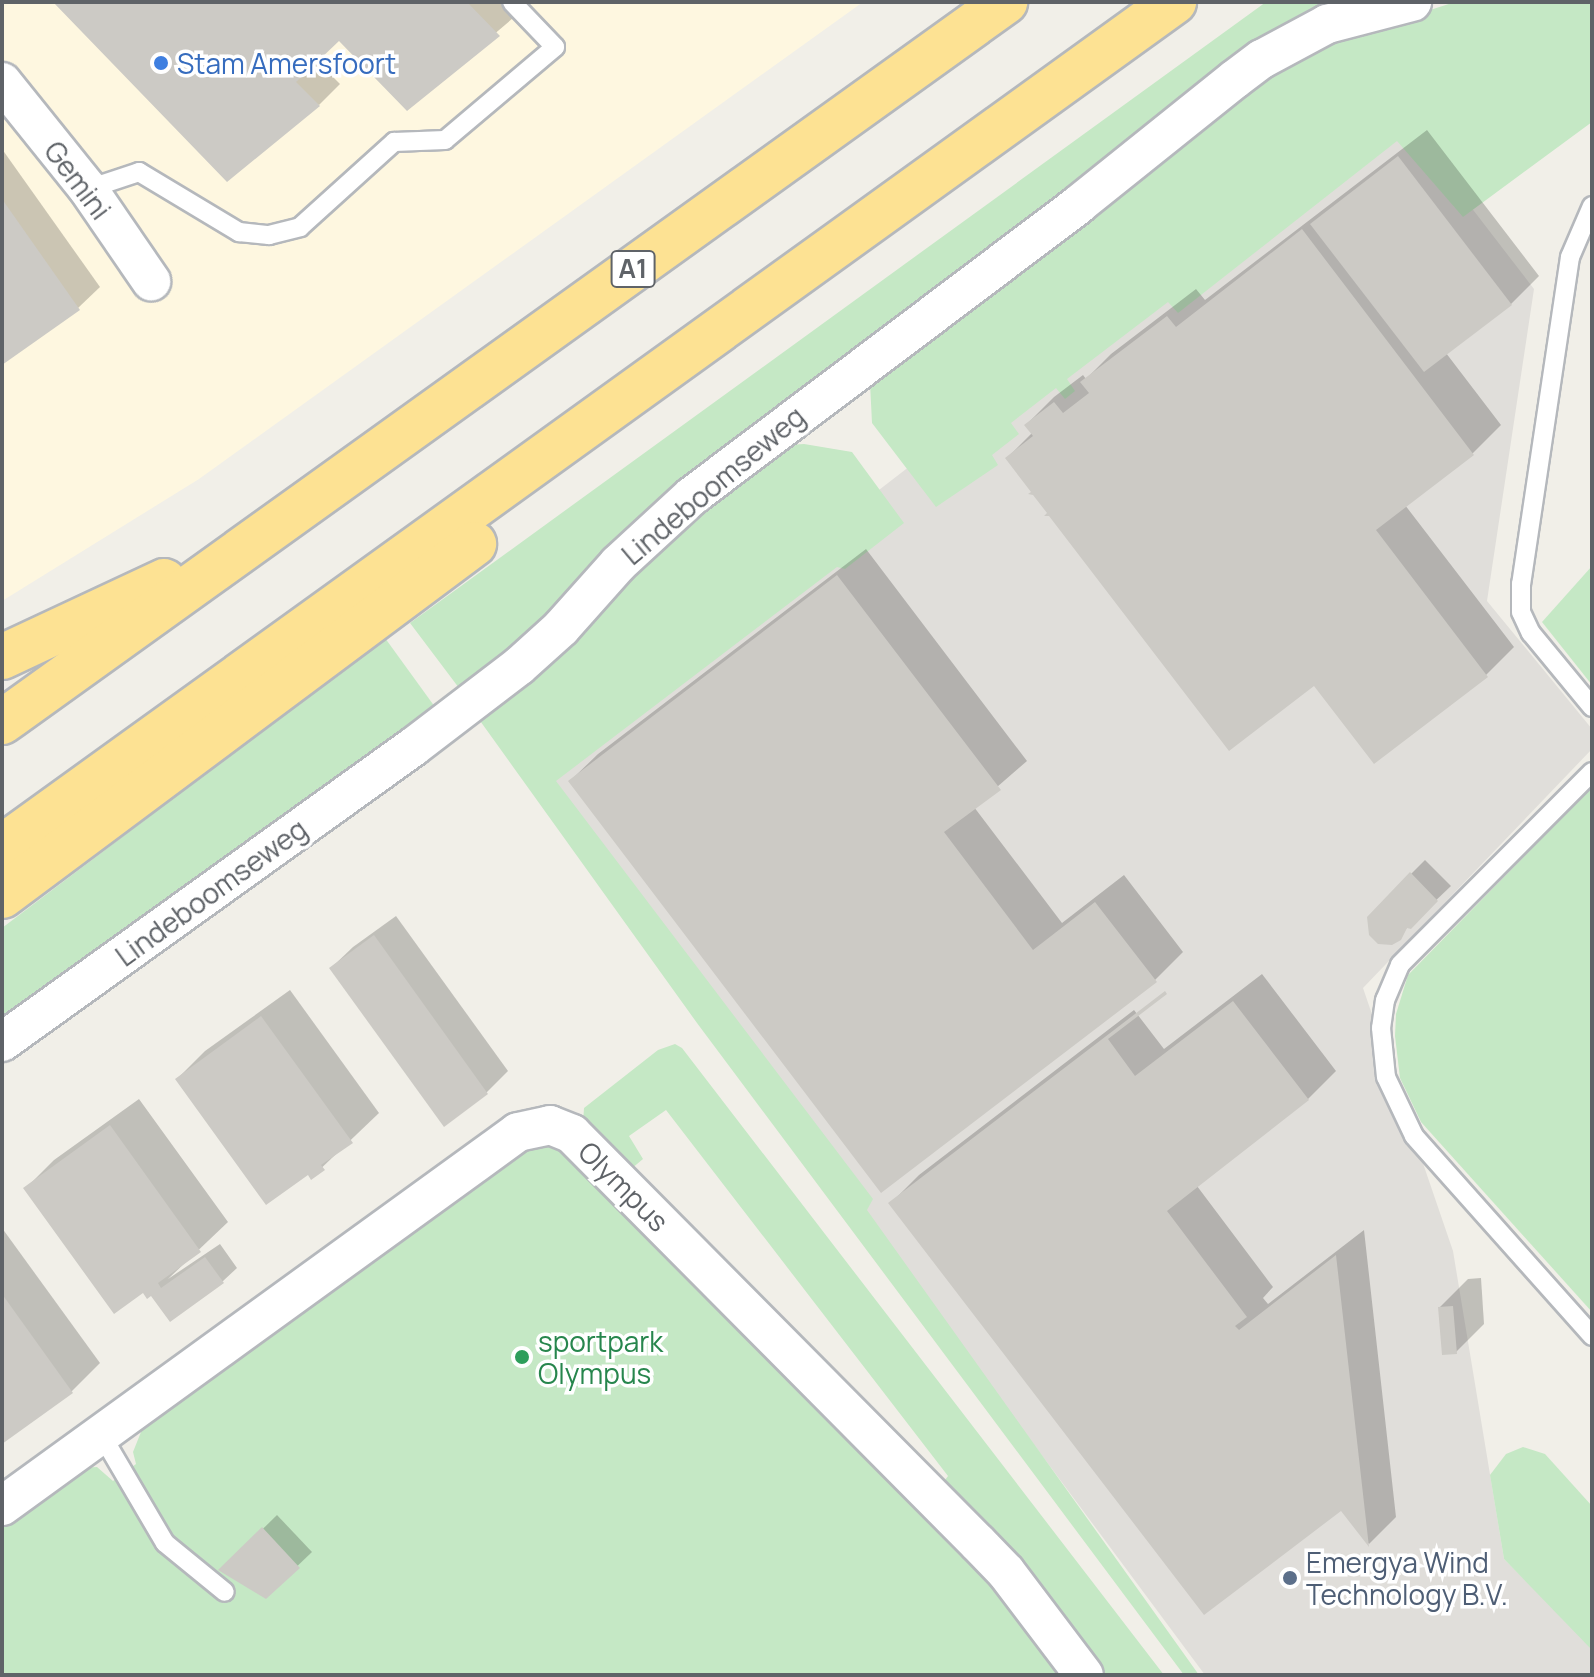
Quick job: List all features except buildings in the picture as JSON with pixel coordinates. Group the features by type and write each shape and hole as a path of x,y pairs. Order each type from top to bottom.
{"highway":[{"name":"A1","path":"2,722 1005,2"},
{"path":"2,847 1174,2"},
{"path":"2,896 523,507 703,342"},
{"name":"A1","path":"2,657 261,537"}],"street":[{"name":"Lindeboomseweg","path":"2,1042 413,747 519,666 561,628 627,555 692,496 826,391 1079,204 1262,59 1327,24 1412,2"},
{"name":"Gemini","path":"2,82 88,189 151,281"},
{"name":"Olympus","path":"2,1506 518,1132 550,1125 572,1134 978,1543 1006,1572 1084,1675"}],"lane":[{"path":"88,189 139,172 239,232 269,235 300,227 394,142 445,140 555,47 512,2"},
{"path":"1592,206 1570,257 1521,584 1521,612 1531,633 1592,707"},
{"path":"1592,772 1400,965 1385,1000 1381,1028 1386,1077 1414,1136 1592,1336"},
{"path":"101,1434 165,1543 225,1592"}],"shaded area":[{"path":"2,2 863,2 199,479 2,601"},
{"path":"1350,126 1414,133 1534,289 1487,601 1592,729 1592,749 1363,988 1453,1251 1504,1559 1592,1648 1592,1675 1205,1675 527,762"}],"green space":[{"path":"1266,2 1337,2 1286,23 1240,51 620,538 538,627 492,666 459,688 410,623"},
{"path":"1455,2 1592,2 1592,122 1463,217 1397,141 1178,313 1168,302 1067,379 1075,391 1065,399 1056,388 1011,423 1019,434 992,455 998,465 936,507 872,423 870,383 1259,80 1315,47"},
{"path":"804,444 852,452 904,523 845,569 837,567 556,781 873,1199 867,1210 1199,1675 1184,1675 697,1023 478,718 704,507 789,445"},
{"path":"1592,566 1592,685 1542,622"},
{"path":"385,638 435,707 2,1017 2,928"},
{"path":"1592,787 1592,1312 1421,1122 1400,1078 1395,1036 1396,1014 1408,975"},
{"name":"sportpark Olympus","path":"675,1044 682,1048 1164,1675 2,1675 2,1525 80,1468 97,1467 113,1481 136,1464 133,1452 143,1427 522,1146 552,1140 939,1488 948,1476 666,1110 629,1136 643,1159 625,1174 583,1123 584,1108 658,1050"},
{"path":"1523,1447 1545,1454 1592,1506 1592,1650 1504,1559 1490,1475 1506,1454"}],"place":[{"name":"Stam Amersfoort","path":"161,63"},
{"name":"sportpark Olympus","path":"522,1357"},
{"name":"Emergya Wind Technology B.V.","path":"1290,1578"}]}
